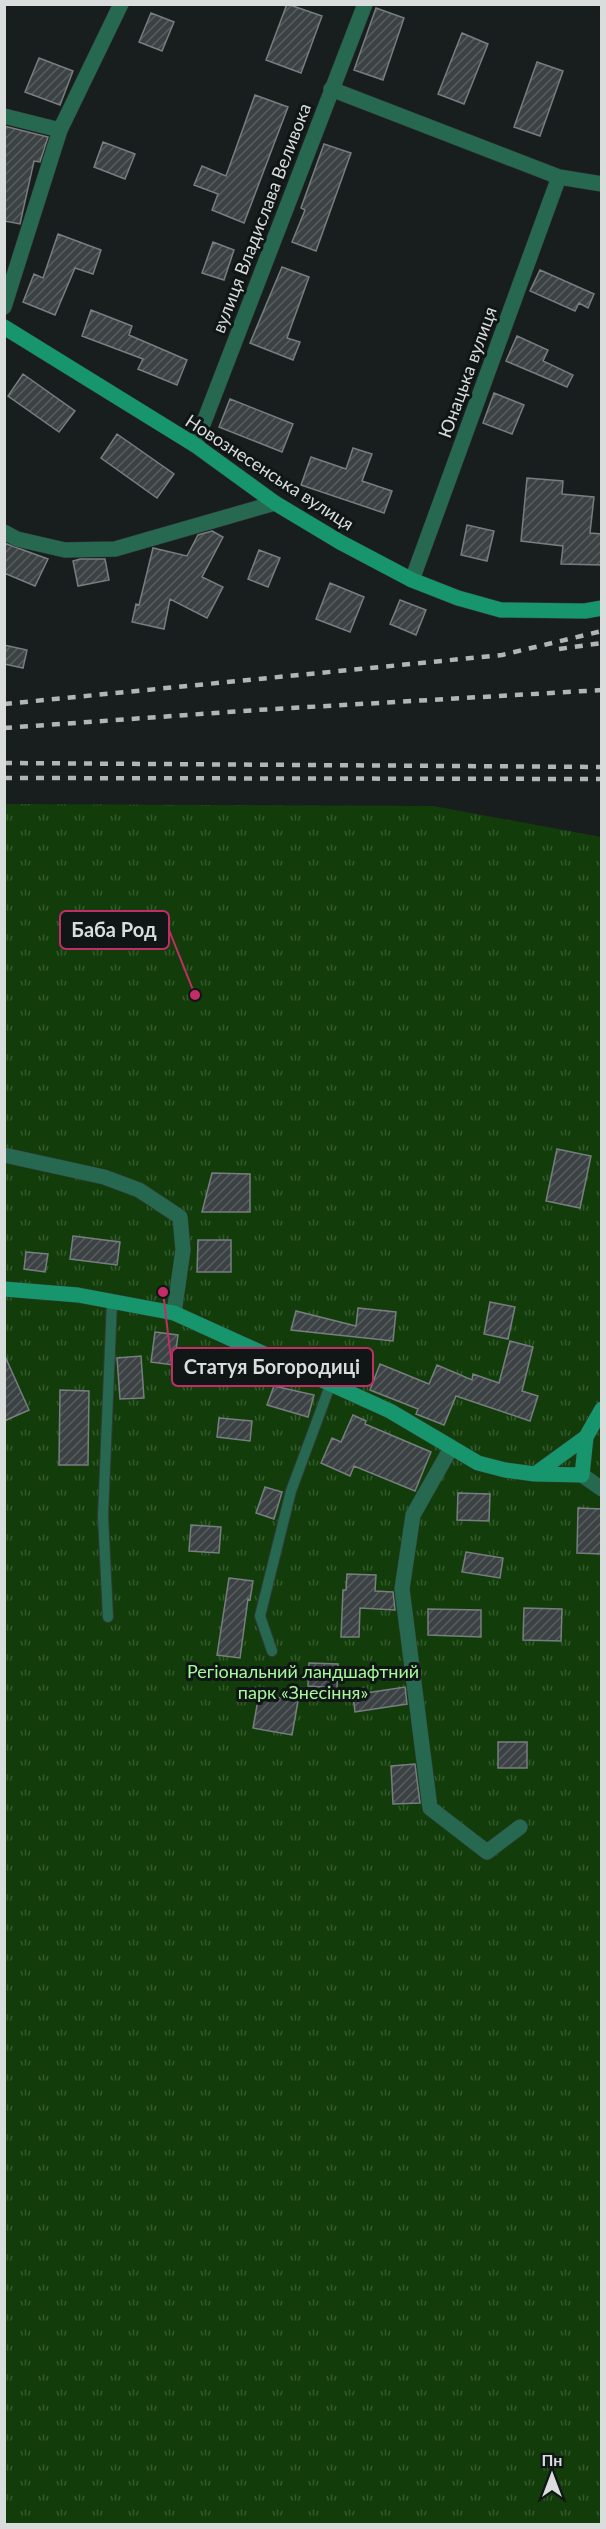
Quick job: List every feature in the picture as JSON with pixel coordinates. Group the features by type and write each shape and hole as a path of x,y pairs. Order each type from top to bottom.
{"street":[{"path":"4,307 60,130 122,4"},
{"name":"вулиця Владислава Веливока","path":"195,445 365,4"},
{"path":"331,89 559,177 602,184"},
{"path":"4,116 60,130"},
{"name":"Юнацька вулиця","path":"412,580 559,177"},
{"name":"Новознесенська вулиця","path":"4,327 195,445 275,503 340,542 412,580 458,598 501,610 585,611 602,608"},
{"path":"4,532 17,539 64,550 115,549 275,503"},
{"path":"4,1155 104,1177 139,1190 180,1217 183,1250 174,1313"},
{"path":"4,1289 112,1301 174,1313 390,1411 478,1463 535,1474 582,1475 602,1489"},
{"path":"582,1475 586,1437 602,1409"},
{"path":"535,1474 586,1437"},
{"path":"451,1448 413,1515 402,1588 430,1808 487,1852 520,1827"}],"lane":[{"path":"108,1617 103,1516 112,1301"},
{"path":"272,1651 260,1616 291,1491 332,1383"}],"green space":[{"name":"Регіональний ландшафтний парк «Знесіння»","path":"5,804 433,806 601,837 601,2524 5,2524"}],"building":[{"path":"287,4 322,16 301,73 266,60"},
{"path":"376,8 404,18 383,80 354,70"},
{"path":"151,13 174,22 162,51 139,42"},
{"path":"462,33 488,44 464,104 438,94"},
{"path":"39,58 73,71 60,105 25,92"},
{"path":"537,62 563,71 540,136 514,127"},
{"path":"255,95 288,107 244,223 212,210 218,194 194,185 202,166 226,176"},
{"path":"4,126 48,137 40,162 34,161 20,224 4,221"},
{"path":"103,142 135,154 125,179 94,167"},
{"path":"324,144 351,153 316,251 292,242 305,210 301,208"},
{"path":"58,234 101,250 93,274 75,268 55,315 23,302 34,274 43,278"},
{"path":"213,242 234,250 224,280 202,273"},
{"path":"282,267 309,277 287,338 300,342 293,360 250,343"},
{"path":"540,270 594,294 588,308 579,303 575,311 530,291"},
{"path":"91,310 132,326 129,335 187,360 177,385 138,369 143,359 82,336"},
{"path":"517,336 548,350 543,361 573,375 567,387 506,361"},
{"path":"23,374 75,411 59,432 8,396"},
{"path":"494,393 524,405 512,434 483,423"},
{"path":"230,399 293,424 282,452 219,427"},
{"path":"117,434 174,474 157,498 101,458"},
{"path":"353,448 372,454 362,481 392,491 384,513 301,485 311,457 346,469"},
{"path":"527,478 563,481 562,494 594,497 590,533 602,534 602,565 561,564 563,546 521,541"},
{"path":"467,525 494,531 487,561 461,555"},
{"path":"212,531 223,537 202,577 223,587 207,618 170,599 164,629 132,622 136,604 139,605 153,548 187,556 198,535"},
{"path":"4,543 48,559 35,586 4,573"},
{"path":"259,550 280,558 268,587 248,579"},
{"path":"105,559 109,580 78,586 73,561"},
{"path":"330,583 364,597 350,632 316,619"},
{"path":"400,600 426,610 416,635 390,624"},
{"path":"4,645 27,650 23,668 4,664"},
{"path":"557,1149 591,1156 580,1208 546,1201"},
{"path":"212,1173 250,1174 250,1212 202,1212"},
{"path":"73,1236 120,1242 117,1265 70,1259"},
{"path":"198,1240 231,1240 231,1272 197,1272"},
{"path":"26,1252 48,1254 45,1272 24,1269"},
{"path":"490,1302 515,1307 508,1339 484,1334"},
{"path":"358,1308 396,1312 393,1341 291,1330 296,1311 356,1326"},
{"path":"155,1332 178,1335 174,1365 151,1362"},
{"path":"510,1341 533,1347 522,1391 538,1396 530,1421 456,1396 444,1425 416,1414 418,1409 370,1390 380,1364 429,1384 437,1365 472,1380 473,1374 499,1383"},
{"path":"4,1354 29,1410 4,1421"},
{"path":"141,1356 144,1398 120,1399 117,1358"},
{"path":"274,1386 314,1395 308,1417 267,1405"},
{"path":"60,1390 89,1391 88,1465 59,1465"},
{"path":"353,1415 366,1421 365,1424 431,1452 415,1491 354,1466 350,1476 321,1463 332,1438 341,1442"},
{"path":"219,1418 252,1421 250,1441 217,1437"},
{"path":"265,1487 282,1492 274,1519 256,1513"},
{"path":"458,1493 490,1494 489,1521 457,1520"},
{"path":"578,1508 602,1509 602,1554 577,1553"},
{"path":"191,1525 221,1527 219,1553 189,1551"},
{"path":"466,1552 503,1558 500,1578 462,1572"},
{"path":"347,1574 376,1575 375,1591 393,1592 395,1610 360,1608 359,1637 341,1637 343,1590 346,1590"},
{"path":"229,1578 253,1581 250,1600 248,1599 240,1658 217,1655"},
{"path":"524,1608 562,1609 561,1641 523,1640"},
{"path":"428,1609 481,1610 481,1637 428,1635"},
{"path":"309,1663 338,1664 337,1688 308,1686"},
{"path":"405,1687 407,1704 355,1712 353,1695"},
{"path":"259,1694 298,1701 292,1735 253,1728"},
{"path":"498,1742 527,1742 527,1768 498,1768"},
{"path":"415,1764 420,1803 393,1804 391,1766"}],"railway":[{"path":"4,704 502,655 602,631"},
{"path":"559,649 602,643"},
{"path":"4,728 257,710 602,690"},
{"path":"4,763 602,767"},
{"path":"4,778 602,779"}],"place":[{"name":"Баба Род","path":"195,995"},
{"name":"Статуя Богородиці","path":"163,1292"}]}
